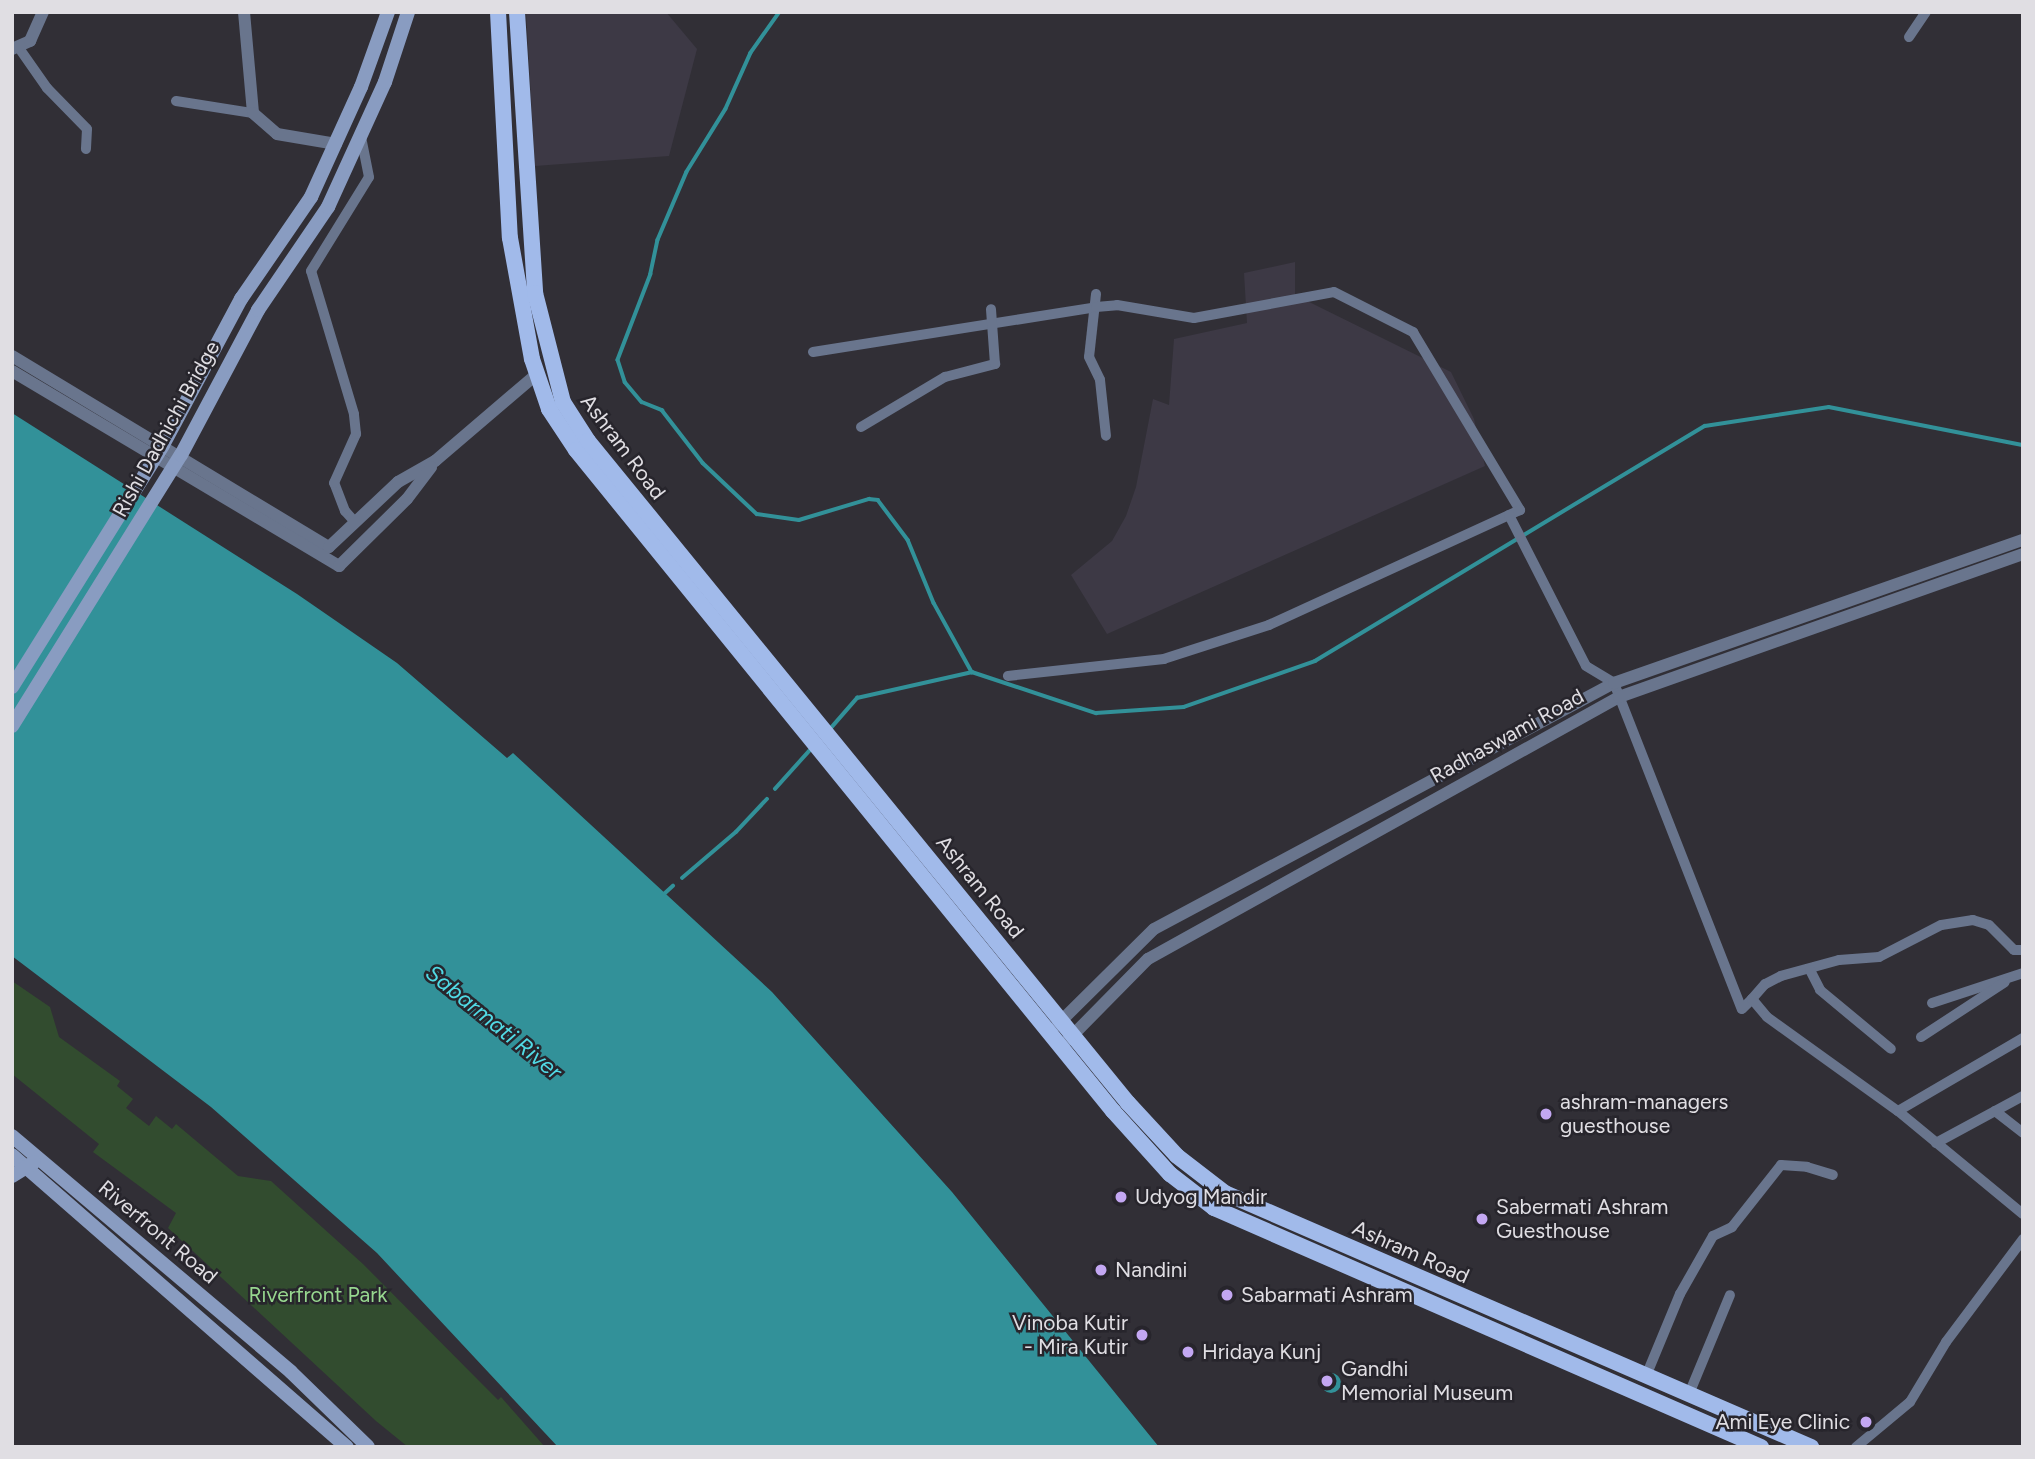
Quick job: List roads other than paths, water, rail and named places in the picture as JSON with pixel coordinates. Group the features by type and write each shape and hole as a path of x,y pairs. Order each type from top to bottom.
{"main road":[{"name":"Rishi Dadhichi Bridge","path":"12,726 181,455 258,310 328,207 361,138 408,12"},
{"name":"Ashram Road","path":"498,12 510,238 545,371 589,441 1128,1103 1203,1179 1225,1193 1811,1447"},
{"name":"Ashram Road","path":"517,12 529,237 549,409 576,450 1121,1120 1191,1191 1214,1208 1356,1273 1761,1447"},
{"name":"Rishi Dadhichi Bridge","path":"12,687 163,445 241,299 311,197 336,144 384,13"},
{"name":"Riverfront Road","path":"12,1136 34,1163 347,1447"},
{"name":"Riverfront Road","path":"12,1155 34,1163 291,1372 369,1447"},
{"path":"12,1176 34,1163"},
{"path":"1191,1191 1203,1179"}],"street":[{"path":"43,12 35,34 16,49 47,88 87,129 86,149"},
{"path":"243,12 253,113"},
{"path":"1909,37 1926,12"},
{"path":"176,101 253,113 277,134 336,144"},
{"path":"355,522 345,512 334,483 356,434 354,414 311,271 369,177 361,138"},
{"path":"813,352 993,326 1096,307 1117,305 1194,318 1334,292 1413,332 1520,510 1269,625 1164,659 1008,676"},
{"path":"1096,294 1089,357 1100,380 1106,436"},
{"path":"861,426 945,377 995,364 991,309"},
{"path":"12,356 204,468 329,547 398,482 435,461 545,371"},
{"path":"12,371 339,566 407,499 435,461"},
{"path":"1509,514 1586,666 1614,683 1742,1009 1765,984 1839,960 1879,957 1941,925 1973,920 1989,925 2014,950 2023,950"},
{"name":"Radhaswami Road","path":"1049,1033 1154,929 1614,683 2023,540"},
{"name":"Radhaswami Road","path":"1060,1047 1148,959 1619,697 2023,554"},
{"path":"1810,970 1820,990 1891,1049"},
{"path":"1921,1037 2023,973"},
{"path":"1932,1003 2006,982"},
{"path":"1752,999 1767,1017 1899,1111 2023,1214"},
{"path":"1899,1111 2023,1038"},
{"path":"1936,1143 2023,1096"},
{"path":"1995,1111 2023,1133"},
{"path":"1646,1376 1680,1294 1713,1236 1732,1227 1781,1165 1807,1167 1833,1175"},
{"path":"1856,1447 1910,1402 1946,1342 2023,1239"},
{"path":"1689,1394 1730,1295"}],"water":[{"name":"Sabarmati River","path":"12,413 297,594 397,663 507,758 513,753 772,992 952,1192 1159,1447 558,1447 377,1253 211,1107 12,956"},
{"path":"1327,1373 1335,1373 1341,1383 1335,1393 1327,1393 1321,1387 1321,1379"}],"waterway":[{"path":"780,12 751,53 726,109 687,172 658,240 651,274 618,360 625,382 642,402 662,410 703,463 757,514 799,520 869,499 878,500 908,540 934,603 972,672"},
{"path":"831,728 857,698 972,672 1096,713 1184,707 1315,661 1705,426 1829,407 2023,445"},
{"path":"775,789 810,750"},
{"path":"682,878 736,832 767,799"},
{"path":"664,894 673,886"}],"place":[{"name":"ashram-managers guesthouse","path":"1546,1114"},
{"name":"Udyog Mandir","path":"1121,1197"},
{"name":"Sabermati Ashram Guesthouse","path":"1482,1219"},
{"name":"Nandini","path":"1101,1270"},
{"name":"Sabarmati Ashram","path":"1227,1295"},
{"name":"Vinoba Kutir - Mira Kutir","path":"1142,1335"},
{"name":"Hridaya Kunj","path":"1188,1352"},
{"name":"Gandhi Memorial Museum","path":"1327,1381"},
{"name":"Ami Eye Clinic","path":"1866,1422"}],"park label":[{"name":"Riverfront Park","path":"318,1295"}]}
